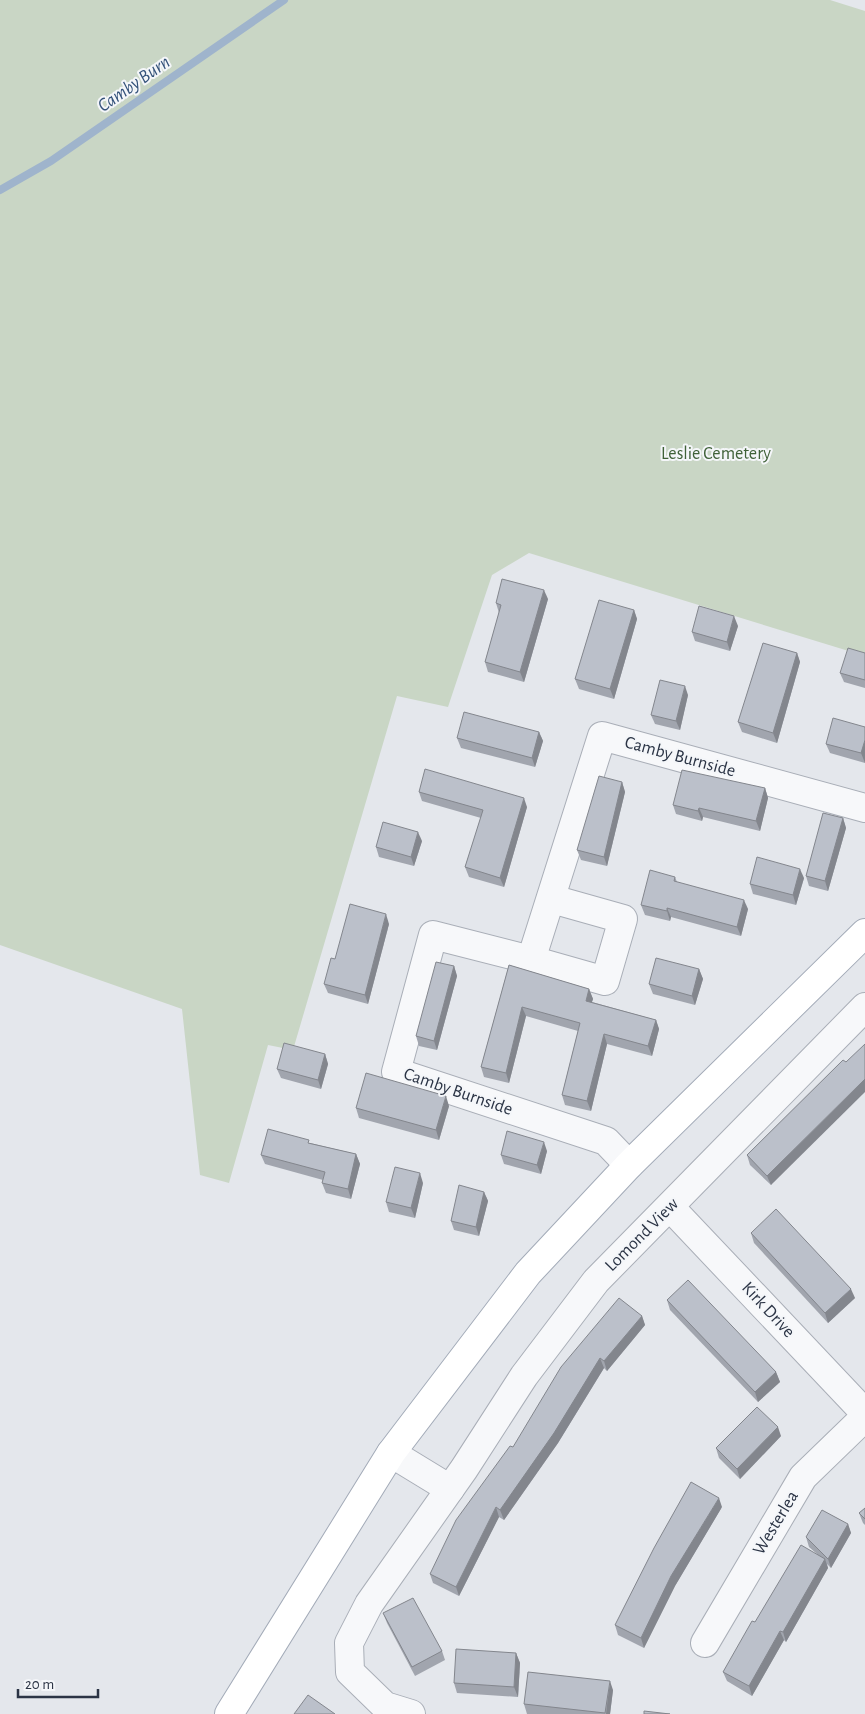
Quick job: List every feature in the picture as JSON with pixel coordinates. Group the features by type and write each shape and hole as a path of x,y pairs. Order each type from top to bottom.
{"main road":[{"path":"229,1714 391,1453 528,1273 629,1165 865,932"}],"street":[{"name":"Camby Burnside","path":"531,960 552,899 602,736 865,808"},
{"name":"Camby Burnside","path":"552,899 623,919 605,981 433,935 396,1072 606,1141 629,1165"},
{"name":"Lomond View","path":"411,1714 384,1706 350,1672 349,1643 369,1604 450,1489 524,1376 596,1280 865,1007"},
{"name":"Kirk Drive","path":"670,1207 865,1415"},
{"name":"Westerlea","path":"705,1643 803,1477 865,1415"},
{"path":"391,1453 450,1489"}],"green space":[{"name":"Leslie Cemetery","path":"0,0 830,0 865,11 865,656 529,553 492,575 448,707 397,696 293,1050 268,1045 229,1183 200,1175 182,1009 0,945"}],"building":[{"path":"502,579 544,590 520,672 485,662 501,605 496,603"},
{"path":"599,600 634,610 610,689 575,679"},
{"path":"699,606 734,616 727,642 692,632"},
{"path":"763,643 797,653 773,733 738,722"},
{"path":"848,648 865,653 865,680 840,673"},
{"path":"660,680 685,686 676,721 651,715"},
{"path":"464,712 539,732 532,758 457,738"},
{"path":"833,718 865,727 865,740 861,753 826,744"},
{"path":"425,769 524,798 500,878 465,867 483,810 419,792"},
{"path":"682,770 765,788 756,821 699,808 698,811 673,805"},
{"path":"599,776 622,782 604,857 577,850"},
{"path":"823,813 843,818 825,881 806,876"},
{"path":"383,822 418,832 411,857 376,847"},
{"path":"757,857 800,869 793,895 750,884"},
{"path":"650,870 675,877 674,881 744,900 737,927 667,908 667,911 641,905"},
{"path":"350,904 386,914 365,995 324,984 331,958 335,959"},
{"path":"656,958 699,969 692,996 649,984"},
{"path":"436,962 454,966 434,1041 416,1036"},
{"path":"509,965 589,989 586,1001 656,1020 648,1046 604,1034 587,1101 562,1095 580,1023 522,1007 506,1073 481,1067"},
{"path":"284,1043 325,1054 318,1080 277,1069"},
{"path":"865,1044 865,1079 767,1176 747,1155 843,1060 846,1062"},
{"path":"366,1073 446,1096 436,1130 356,1108"},
{"path":"268,1129 309,1140 308,1143 356,1154 348,1189 322,1183 325,1172 261,1155"},
{"path":"507,1131 544,1142 537,1165 501,1155"},
{"path":"395,1167 420,1173 411,1208 386,1202"},
{"path":"459,1185 484,1192 476,1227 451,1221"},
{"path":"776,1209 851,1289 825,1313 751,1233"},
{"path":"688,1280 776,1372 755,1392 667,1300"},
{"path":"619,1298 642,1316 604,1361 600,1358 554,1433 500,1510 496,1507 456,1587 430,1574 456,1520 510,1446 513,1447 561,1367"},
{"path":"757,1407 778,1427 737,1469 716,1448"},
{"path":"691,1482 719,1498 671,1576 641,1638 615,1625 654,1548"},
{"path":"865,1508 865,1519 859,1513"},
{"path":"822,1510 848,1524 828,1559 806,1537"},
{"path":"801,1545 825,1559 783,1632 780,1631 749,1686 723,1672 752,1621 755,1622"},
{"path":"413,1598 442,1651 412,1667 383,1613"},
{"path":"456,1649 516,1653 514,1687 454,1683"},
{"path":"528,1672 610,1681 605,1713 524,1704"},
{"path":"308,1695 335,1714 294,1714"},
{"path":"644,1711 670,1714 644,1714"}],"waterway":[{"name":"Camby Burn","path":"0,190 51,161 284,0"}]}
